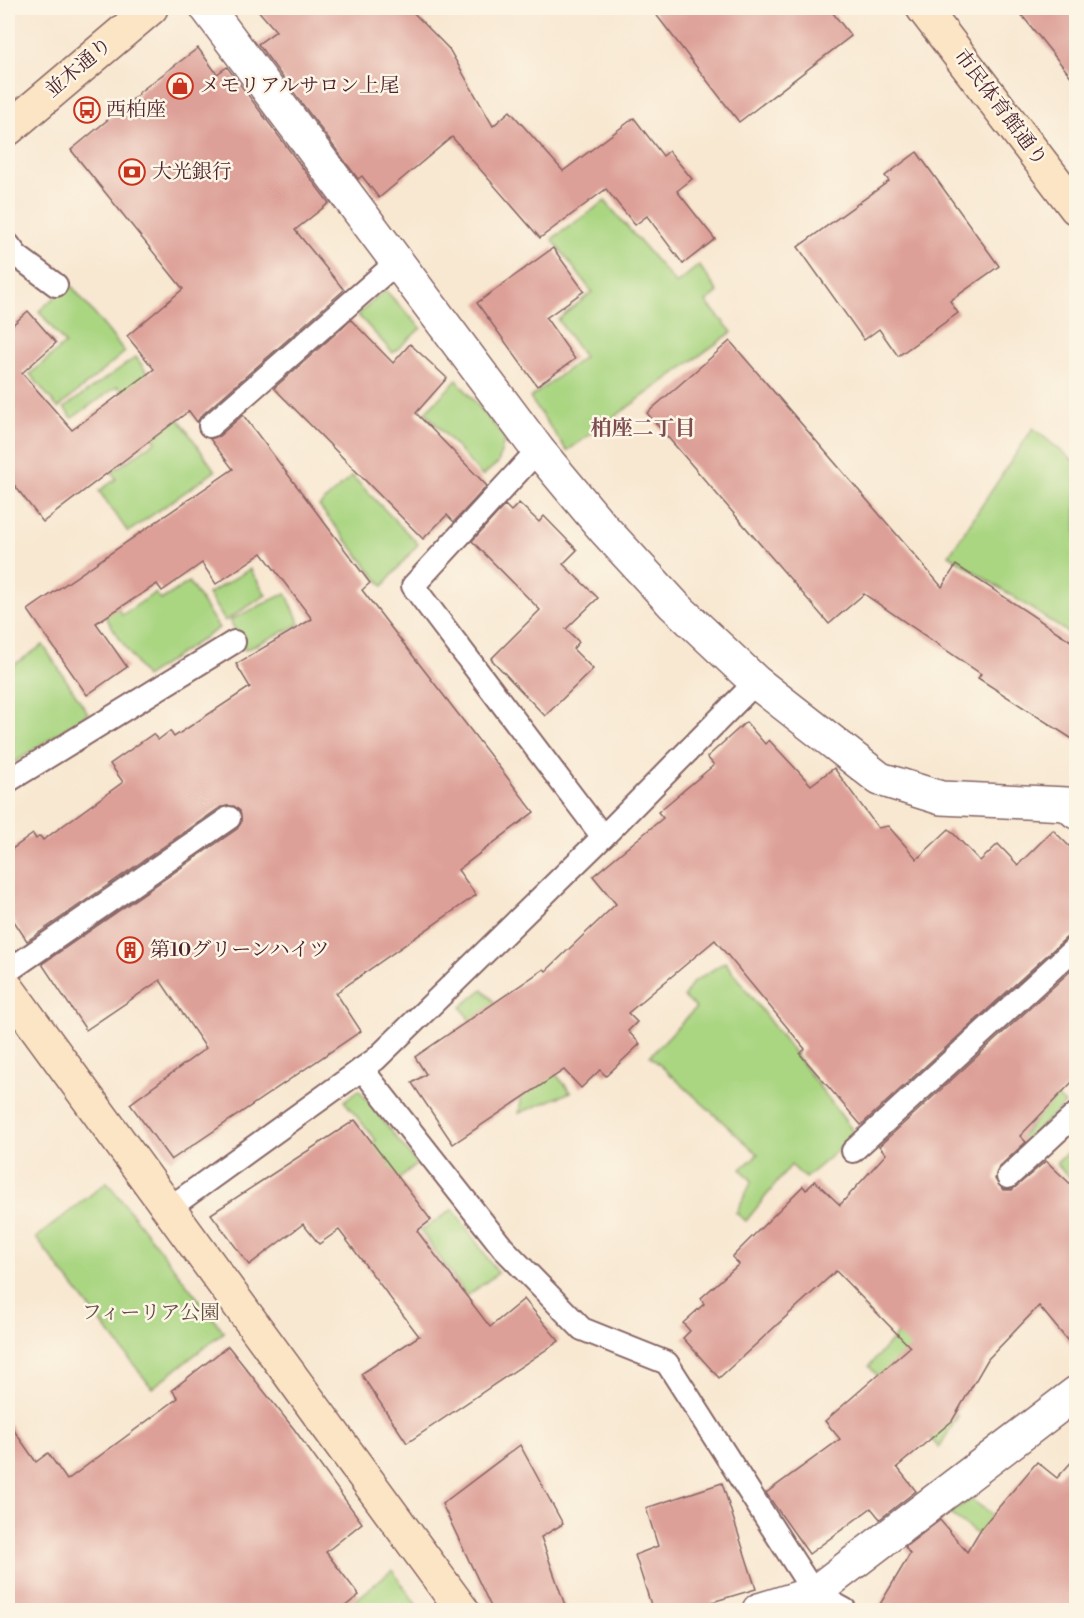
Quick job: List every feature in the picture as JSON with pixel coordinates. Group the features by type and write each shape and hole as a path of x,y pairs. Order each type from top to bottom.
{"street":[{"name":"並木通り","path":"8,129 151,8"},
{"path":"207,8 538,450 604,529 674,605 756,682 880,779 941,798 1066,804 1077,812"},
{"name":"市民体育館通り","path":"923,8 1077,208"},
{"path":"8,988 462,1611"},
{"path":"759,1611 814,1593 1077,1393"}],"lane":[{"path":"8,244 17,256 56,285"},
{"path":"210,426 397,262"},
{"path":"538,450 413,586 603,837"},
{"path":"8,781 234,642"},
{"path":"168,1209 376,1059 603,837 756,682"},
{"path":"8,971 229,818"},
{"path":"853,1151 1077,947"},
{"path":"362,1069 502,1248 582,1329 667,1363 814,1593 845,1611"},
{"path":"1008,1177 1077,1114"}],"green space":[{"path":"605,201 676,284 699,265 718,292 706,302 732,332 567,451 530,398 584,357 558,320 592,292 552,239"},
{"path":"70,284 125,352 58,408 30,374 65,344 39,311"},
{"path":"385,290 421,328 393,353 358,315"},
{"path":"136,357 215,471 128,532 99,491 116,479 112,472 156,441 118,386 72,418 64,408"},
{"path":"457,380 505,438 498,463 482,476 425,412"},
{"path":"1033,428 1076,463 1076,638 949,555"},
{"path":"352,476 418,544 383,586 319,506"},
{"path":"250,569 266,595 225,621 208,594"},
{"path":"189,582 219,628 145,677 105,616 118,608 122,615 155,593 161,600"},
{"path":"286,593 300,624 245,650 230,620"},
{"path":"43,645 88,713 8,767 8,669"},
{"path":"725,962 856,1135 805,1178 791,1165 746,1221 736,1213 752,1181 741,1169 758,1154 650,1056 696,1008 684,997 693,982"},
{"path":"483,989 571,1092 519,1113 521,1101 461,1007"},
{"path":"1010,1056 1065,1104 1021,1145 1017,1142 1046,1107"},
{"path":"359,1090 417,1164 397,1181 370,1146 376,1140 344,1101"},
{"path":"1076,1143 1076,1184 1056,1164"},
{"name":"フィーリア公園","path":"107,1182 224,1332 152,1388 36,1238"},
{"path":"453,1209 498,1273 467,1296 421,1231"},
{"path":"899,1332 951,1379 938,1404 958,1416 939,1448 869,1366"},
{"path":"971,1499 1035,1547 1020,1567 949,1513"},
{"path":"392,1570 420,1610 344,1610"}],"building":[{"path":"256,8 409,8 449,49 493,126 510,111 563,171 634,118 663,156 669,151 692,179 677,191 715,239 683,264 647,216 635,225 606,189 540,238 452,137 379,198 362,176 358,179 258,44 276,31"},
{"path":"651,8 829,8 851,36 739,122"},
{"path":"1016,8 1077,8 1077,84"},
{"path":"198,48 217,74 227,67 329,203 295,230 344,290 197,422 189,411 43,522 8,477 8,329 28,311 56,343 22,373 72,430 154,369 127,336 183,289 71,150 138,93"},
{"path":"917,152 999,266 950,301 958,313 898,356 879,329 864,340 798,247 889,181 885,176"},
{"path":"553,248 584,291 546,318 575,359 537,386 477,303"},
{"path":"351,320 393,363 410,344 447,378 416,413 487,486 454,522 447,515 423,539 274,388"},
{"path":"730,341 942,587 956,565 1077,645 1077,742 978,678 981,674 864,594 829,624 647,413"},
{"path":"243,415 370,583 362,590 534,812 458,870 476,895 336,993 361,1031 171,1160 130,1104 206,1048 160,980 86,1030 42,964 237,829 241,823 240,811 234,806 221,807 27,941 8,912 8,852 33,834 36,839 40,836 43,840 123,782 110,764 153,734 158,740 170,731 174,737 250,687 236,664 312,619 262,553 216,584 202,563 162,591 157,584 96,623 127,667 87,695 28,610 233,469 210,439 219,436"},
{"path":"519,503 539,522 544,516 577,550 563,564 598,598 566,629 579,642 573,649 593,669 545,716 491,659 540,610 472,541 505,505 511,511"},
{"path":"746,722 765,744 769,740 811,785 834,768 878,828 888,826 917,859 949,829 980,861 998,844 1018,865 1053,830 1077,854 1077,934 1067,937 861,1125 800,1054 805,1049 715,940 628,1013 637,1022 628,1031 640,1044 606,1076 600,1070 581,1088 564,1070 453,1144 412,1083 426,1074 415,1057 544,969 546,971 616,904 593,876 663,818 658,812 714,765 707,757"},
{"path":"1077,965 1077,1077 1020,1136 1026,1142 999,1167 995,1179 1003,1190 1012,1190 1046,1161 1077,1190 1077,1352 1039,1306 988,1359 952,1421 897,1467 916,1491 880,1519 871,1508 809,1554 766,1493 840,1439 825,1421 910,1347 836,1271 719,1378 683,1338 690,1331 683,1323 704,1304 701,1298 739,1264 732,1257 803,1186 806,1190 815,1181 840,1205 886,1154 879,1146"},
{"path":"355,1120 431,1220 417,1231 490,1327 524,1299 559,1341 407,1443 361,1374 419,1336 339,1230 319,1244 303,1224 249,1265 211,1214"},
{"path":"228,1346 294,1429 362,1523 326,1552 359,1595 339,1611 8,1611 8,1422 36,1462 48,1453 67,1480 178,1398 172,1390"},
{"path":"520,1445 563,1524 541,1537 567,1611 493,1611 442,1504"},
{"path":"1077,1456 1077,1611 876,1611 910,1554 905,1547 940,1520 967,1552 982,1527 1037,1462 1057,1478"},
{"path":"722,1483 756,1589 712,1602 715,1611 653,1611 635,1555 658,1546 646,1508"}],"place":[{"name":"メモリアルサロン上尾","path":"180,86"},
{"name":"西柏座","path":"87,110"},
{"name":"大光銀行","path":"132,172"},
{"name":"第10グリーンハイツ","path":"130,950"}],"district":[{"name":"柏座二丁目","path":"643,429"}]}
